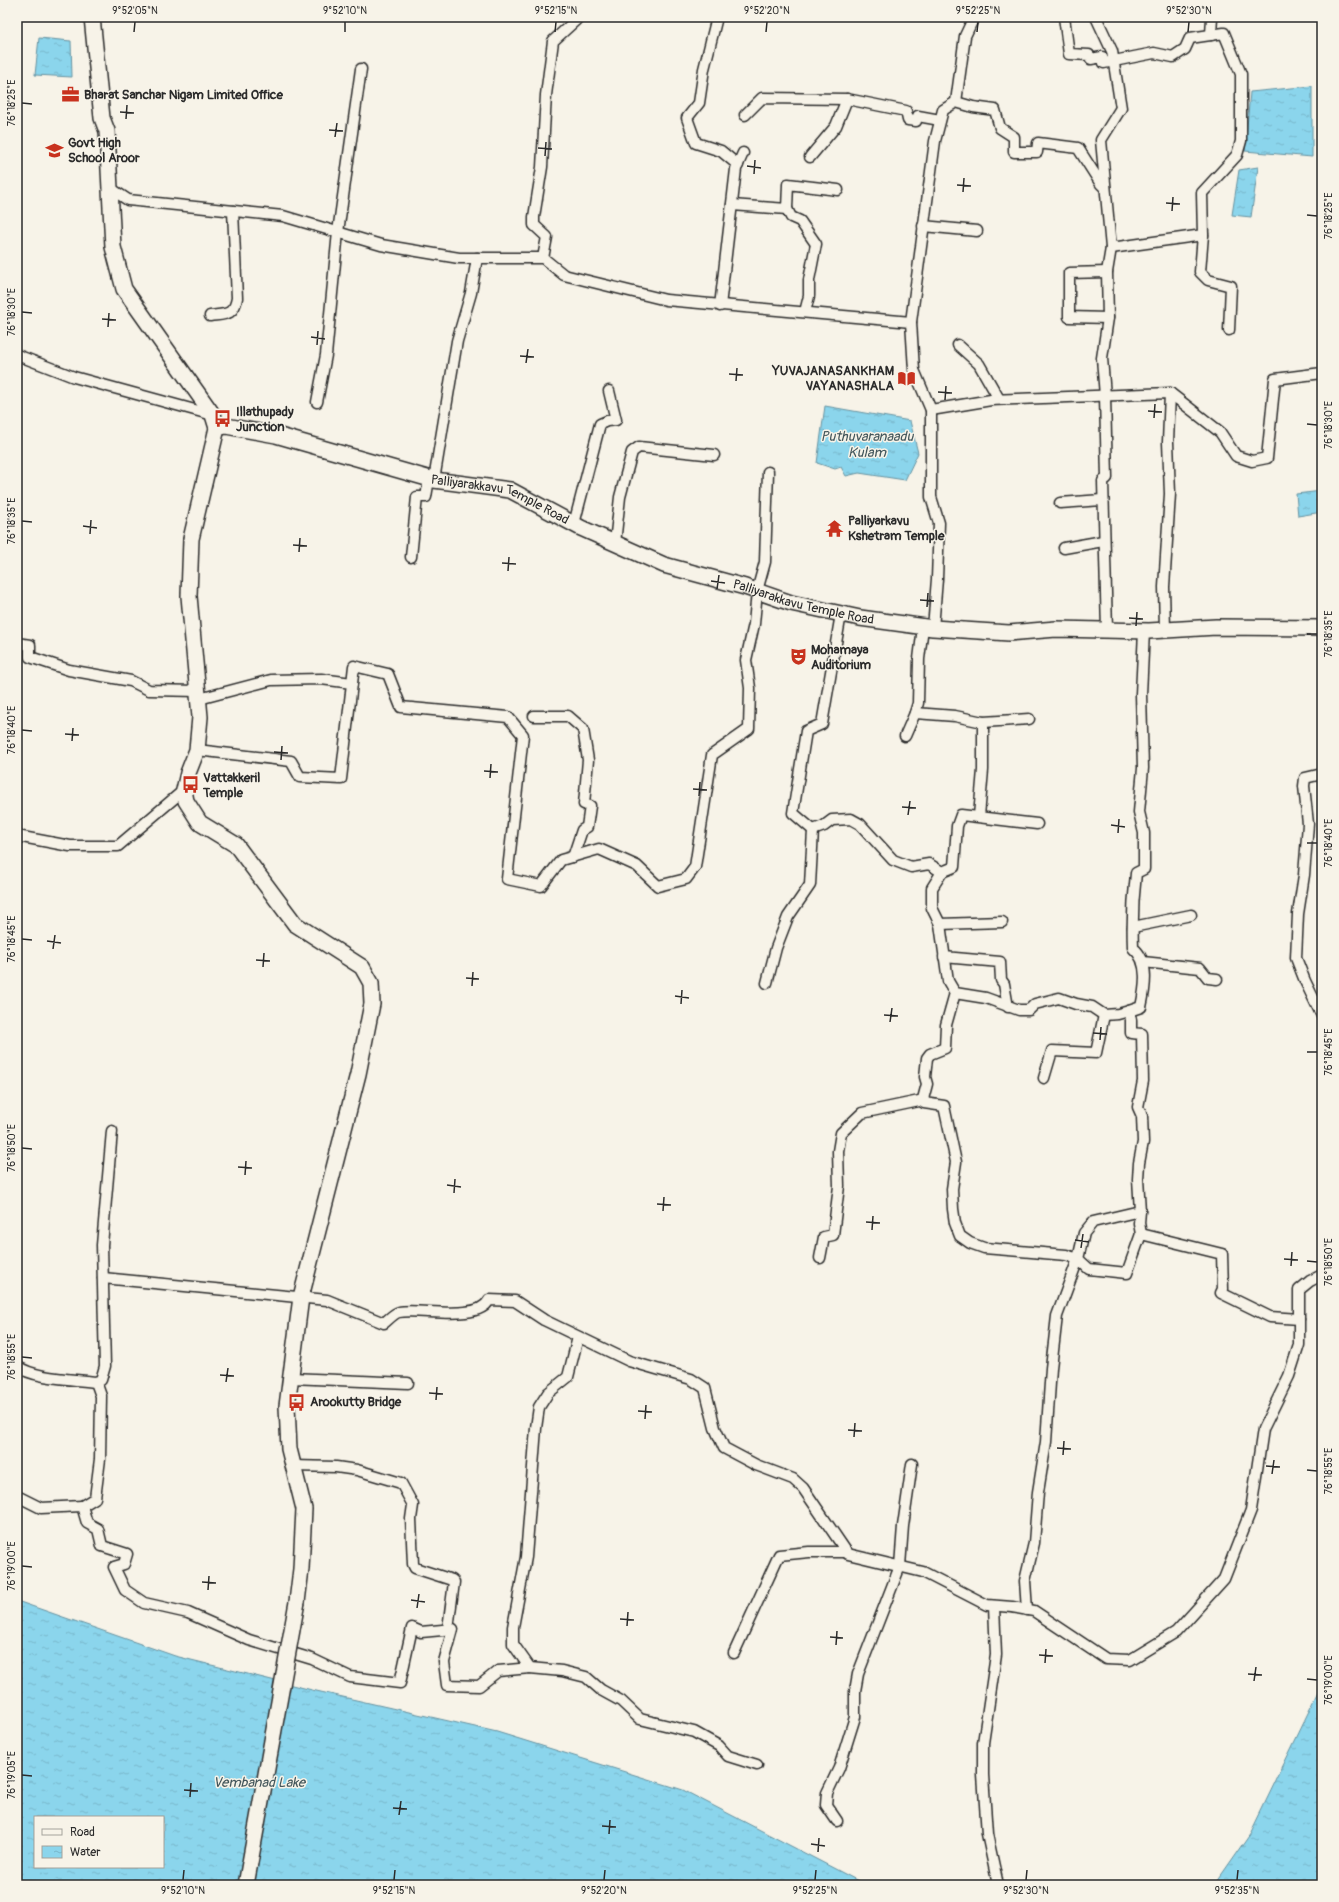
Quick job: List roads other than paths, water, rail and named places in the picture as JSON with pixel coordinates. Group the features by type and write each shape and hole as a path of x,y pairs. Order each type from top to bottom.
{"main road":[{"path":"92,17 102,118 107,131 113,247 124,289 215,422 192,539 189,596 200,717 197,750 188,773 184,790 186,801 191,812 200,823 236,845 295,924 362,966 371,983 372,1004 358,1074 301,1297 287,1406 289,1449 304,1510 301,1569 297,1602 246,1885"},
{"name":"Palliyarakkavu Temple Road","path":"215,422 226,426 276,435 431,479 510,490 574,524 664,565 757,591 791,603 841,614 928,628 1009,633 1056,629 1144,631 1216,627 1322,628"}],"street":[{"path":"543,258 547,237 534,225 534,216 542,173 546,95 553,41 576,20 576,17"},
{"path":"717,17 704,70 699,103 687,118 696,143 721,150 738,165"},
{"path":"956,102 965,36 974,17"},
{"path":"1064,17 1069,54 1089,55 1091,59 1102,57 1104,63 1154,53 1173,57 1185,49 1190,38 1224,33 1241,74 1241,141 1237,155 1202,193 1203,235 1200,272 1208,280 1231,286 1229,330"},
{"path":"1096,17 1112,51 1121,108 1101,140 1111,248 1107,272 1108,318 1102,358 1105,396 1107,478 1102,481 1107,630"},
{"path":"1211,35 1212,17"},
{"path":"317,402 326,355 338,232 361,69"},
{"path":"745,115 762,98 787,97 847,99 906,111 908,120 916,121 918,116 940,120"},
{"path":"810,157 836,126 847,99"},
{"path":"905,736 918,703 919,659 928,628 937,579 938,523 931,497 931,410 914,370 911,322 935,141 943,110 956,102 973,107 995,110 1000,128 1014,137 1014,152 1037,152 1038,143 1078,148 1105,188"},
{"path":"720,306 738,165 743,153"},
{"path":"805,312 809,296 809,280 816,244 800,221 791,217 787,208 788,184 838,190"},
{"path":"110,188 128,200 283,216 381,245 459,258 543,258 564,275 666,300 911,322"},
{"path":"732,205 787,208"},
{"path":"210,316 229,314 235,307 237,298 233,211"},
{"path":"923,226 978,231"},
{"path":"1111,248 1203,235"},
{"path":"411,557 417,497 426,497 431,479 457,341 471,293 477,258"},
{"path":"1107,272 1069,273 1070,317 1108,318"},
{"path":"958,345 979,364 999,399"},
{"path":"17,355 74,377 215,422"},
{"path":"931,410 999,399 1170,394 1220,432 1236,456 1252,461 1267,458 1275,379 1322,373"},
{"path":"574,524 600,424 607,421 616,420 609,391"},
{"path":"1165,630 1164,587 1170,494 1168,442 1170,394"},
{"path":"615,543 620,497 632,452 639,447 714,455"},
{"path":"197,750 291,761 300,777 341,779 354,666 388,674 401,706 508,717 523,735 506,879 541,886 562,860 599,849 637,866 658,886 686,879 695,867 712,755 749,728 750,688 746,660 754,624 757,591 765,562 768,472"},
{"path":"1060,504 1102,500"},
{"path":"1064,548 1104,541"},
{"path":"813,830 793,812 806,731 822,724 841,614"},
{"path":"955,993 986,998 1019,1010 1029,1010 1035,1004 1059,998 1076,1004 1092,1007 1104,1015 1118,1014 1141,1007 1144,992 1143,962 1139,953 1133,948 1133,927 1136,873 1144,869 1144,833 1139,812 1143,768 1141,694 1144,631"},
{"path":"17,643 30,645 30,657 69,670 131,681 149,690 198,695 271,680 321,679 352,684"},
{"path":"915,713 955,716 983,722 1029,719"},
{"path":"534,716 568,716 583,729 588,760 584,804 590,806 586,827 582,830 573,857"},
{"path":"979,816 983,770 983,722"},
{"path":"1322,774 1305,778 1304,786 1308,824 1304,875 1298,914 1296,958 1322,1016"},
{"path":"17,836 70,846 118,846 184,790"},
{"path":"924,1100 927,1084 925,1077 927,1058 930,1054 945,1048 946,1024 955,993 948,981 940,924 932,908 932,888 942,872 954,867 957,826 961,815 1037,824"},
{"path":"813,830 824,826 832,820 851,819 860,824 893,860 911,867 929,864 942,872"},
{"path":"767,983 776,948 788,917 810,885 813,830"},
{"path":"1133,927 1191,915"},
{"path":"940,924 1002,922"},
{"path":"944,957 1000,962 1000,980 1004,984 1008,1007"},
{"path":"1143,962 1200,968 1208,978 1217,979"},
{"path":"924,1100 924,1103 944,1106 956,1162 952,1189 953,1209 955,1223 960,1236 970,1243 984,1248 1066,1255 1078,1259 1089,1269 1127,1273 1142,1234 1139,1223 1139,1162 1143,1142 1142,1116 1138,1107 1143,1081 1142,1034 1131,1033 1129,1011"},
{"path":"1044,1078 1052,1051 1096,1053 1104,1015"},
{"path":"820,1258 824,1237 833,1234 839,1186 838,1151 841,1133 862,1113 924,1100"},
{"path":"17,1366 22,1370 36,1373 96,1382 101,1380 104,1366 102,1245 112,1131"},
{"path":"1027,1610 1025,1581 1034,1543 1046,1442 1051,1368 1057,1316 1078,1259 1084,1233 1093,1222 1140,1211"},
{"path":"1142,1234 1222,1254 1223,1289 1221,1293 1270,1317 1299,1319"},
{"path":"734,1653 779,1555 809,1552 847,1552 923,1572 987,1605 1034,1611 1106,1659 1130,1660 1176,1632 1224,1579 1251,1510 1262,1429 1289,1376 1299,1345 1299,1290 1310,1281 1322,1275"},
{"path":"103,1278 327,1300 384,1323 398,1312 472,1312 488,1304 489,1300 514,1301 544,1320 629,1361 691,1379 705,1388 715,1428 724,1448 756,1466 793,1479 803,1488 847,1552"},
{"path":"530,1668 513,1644 513,1627 526,1558 539,1407 548,1393 568,1377 578,1336"},
{"path":"291,1378 408,1383"},
{"path":"17,1496 41,1508 82,1506 95,1498 100,1459 101,1396 96,1382"},
{"path":"837,1821 826,1805 827,1793 839,1768 855,1717 855,1691 858,1674 900,1566 902,1526 912,1464"},
{"path":"293,1466 336,1466 357,1470 401,1483 413,1505 410,1519 413,1564 415,1568 452,1580 454,1582 448,1630"},
{"path":"82,1506 86,1523 98,1529 102,1546 127,1554 124,1564 114,1567 125,1590 144,1604 188,1612 249,1640 312,1659 350,1677 400,1683 412,1628 421,1632 453,1629 444,1662 447,1685 479,1686 498,1671 530,1668 562,1671 586,1677 601,1690 621,1701 640,1719 694,1732 719,1746 728,1756 757,1765"},
{"path":"994,1606 996,1655 983,1743 983,1775 987,1834 998,1885"}],"water":[{"path":"39,38 71,41 72,77 35,75"},
{"path":"1312,86 1312,157 1245,151 1250,92"},
{"path":"1258,167 1251,217 1232,215 1239,170"},
{"name":"Puthuvaranaadu Kulam","path":"825,406 910,421 918,453 905,480 859,473 846,476 841,467 835,469 817,463"},
{"path":"1322,491 1322,512 1298,516 1296,494"},
{"name":"Vembanad Lake","path":"17,1601 175,1656 312,1690 497,1732 683,1790 866,1885 17,1885"},
{"path":"1322,1685 1322,1885 1214,1885 1251,1832"}],"place":[{"name":"Bharat Sanchar Nigam Limited Office","path":"71,95"},
{"name":"Govt High School Aroor","path":"55,150"},
{"name":"YUVAJANASANKHAM VAYANASHALA","path":"907,378"},
{"name":"Illathupady Junction","path":"223,419"},
{"name":"Palliyarkavu Kshetram Temple","path":"835,528"},
{"name":"Mohamaya Auditorium","path":"798,657"},
{"name":"Vattakkeril Temple","path":"190,785"},
{"name":"Arookutty Bridge","path":"297,1402"}]}
